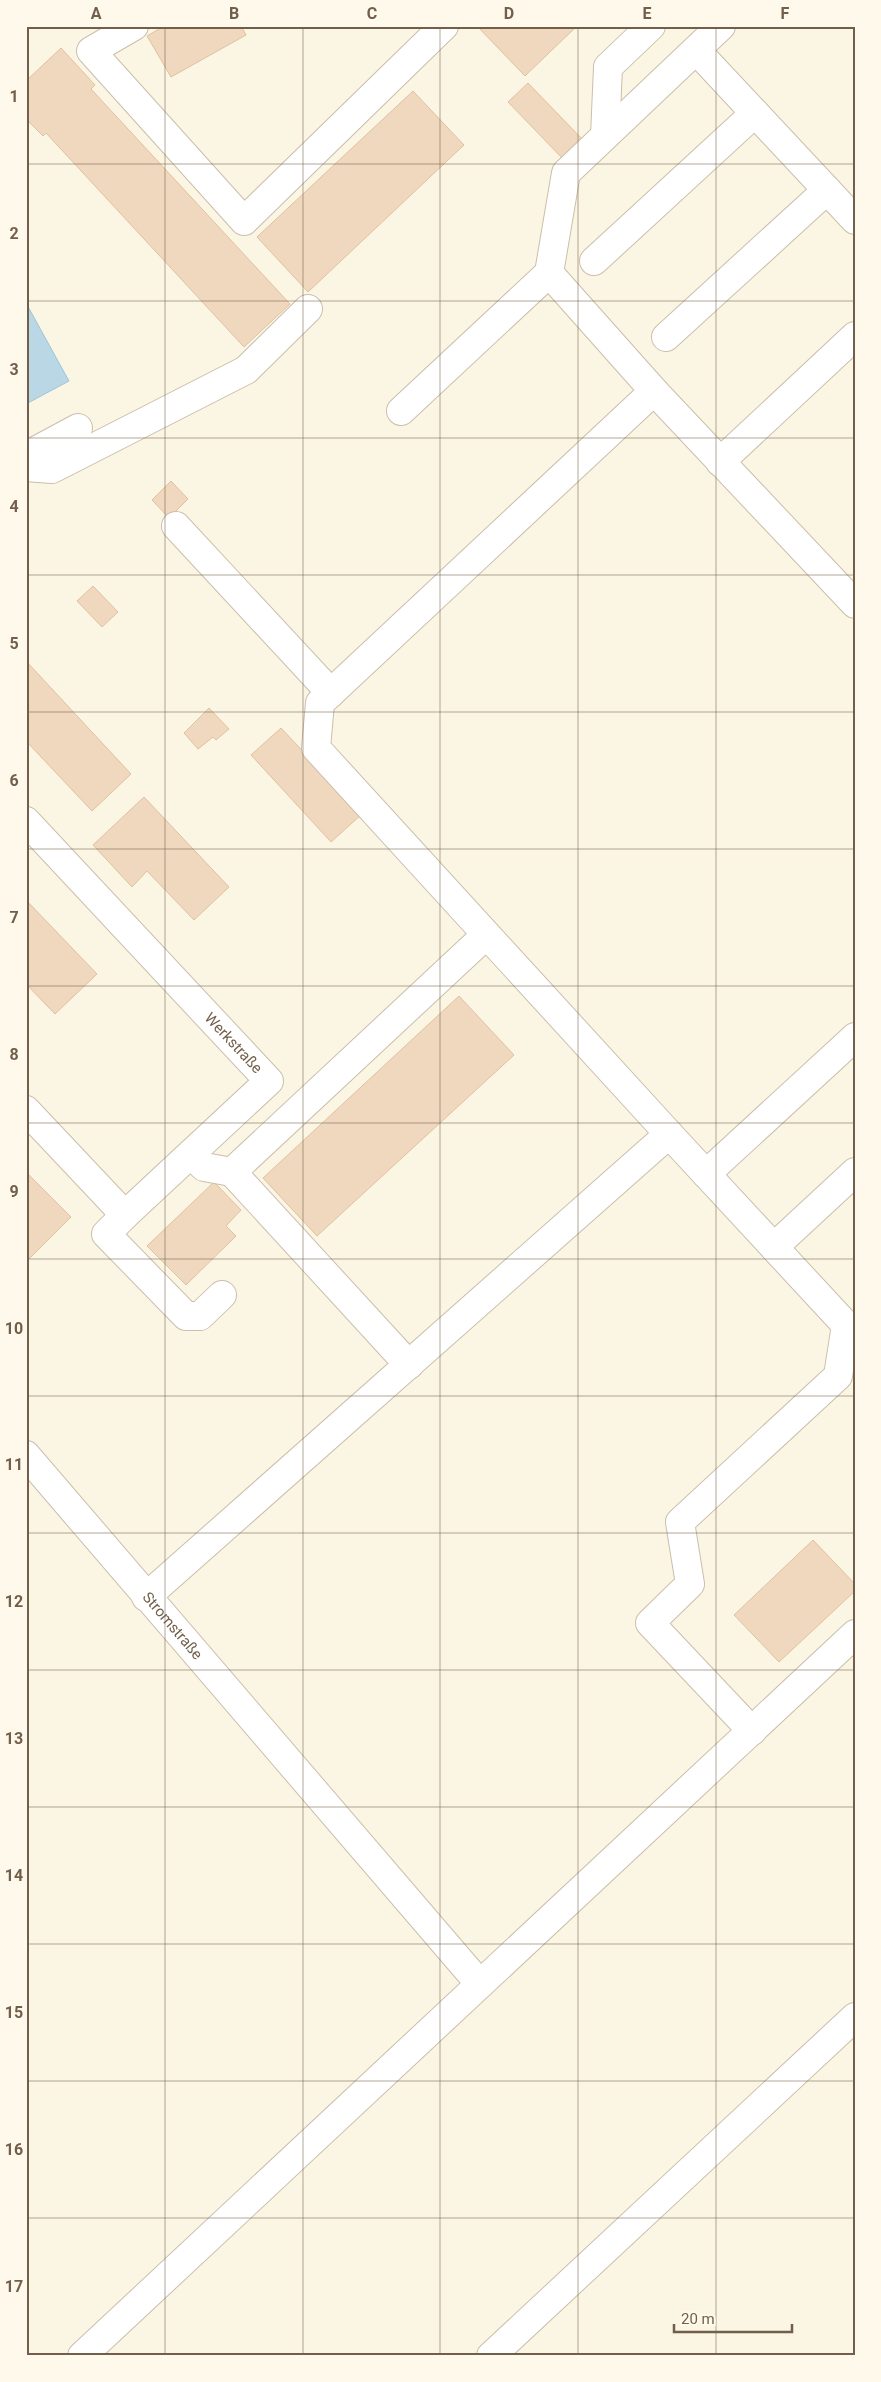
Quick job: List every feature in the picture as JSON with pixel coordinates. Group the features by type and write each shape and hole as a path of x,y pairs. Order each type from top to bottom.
{"street":[{"path":"134,26 91,51 244,221 444,26"},
{"path":"605,136 608,67 651,26"},
{"path":"401,411 549,273 566,172 720,26"},
{"path":"696,50 855,220"},
{"path":"594,261 755,113"},
{"path":"666,337 827,190"},
{"path":"549,273 654,391 855,604"},
{"path":"26,467 52,469 246,370 308,309"},
{"path":"720,462 855,336"},
{"path":"654,391 320,703 316,748 669,1134 846,1324 838,1376 680,1522 690,1584 650,1624 752,1731"},
{"path":"26,456 78,428"},
{"path":"176,526 331,693"},
{"name":"Werkstraße","path":"26,821 269,1081 106,1234 186,1316 200,1316 222,1295"},
{"path":"232,1172 486,935"},
{"path":"706,1174 855,1037"},
{"path":"26,1110 125,1215"},
{"path":"146,1597 669,1134"},
{"path":"191,1154 204,1167 232,1172 409,1365"},
{"path":"774,1248 855,1172"},
{"name":"Stromstraße","path":"26,1455 479,1983"},
{"path":"82,2356 479,1983 855,1634"},
{"path":"490,2356 855,2017"}],"water":[{"path":"26,303 69,381 26,404"}],"building":[{"path":"164,26 241,26 246,35 171,77 147,36"},
{"path":"477,26 577,26 525,76"},
{"path":"61,48 95,85 91,89 290,304 244,347 46,133 43,136 26,119 26,81"},
{"path":"528,83 583,140 563,159 508,102"},
{"path":"413,91 464,145 308,292 257,237"},
{"path":"171,481 188,499 169,518 152,500"},
{"path":"93,586 118,612 102,627 77,601"},
{"path":"26,661 131,774 92,811 26,741"},
{"path":"209,708 229,729 216,740 213,737 198,749 184,733"},
{"path":"281,728 362,814 331,842 251,755"},
{"path":"144,797 229,887 194,920 147,871 132,887 93,845"},
{"path":"26,900 97,974 55,1014 26,984"},
{"path":"459,996 514,1055 317,1236 263,1178"},
{"path":"26,1172 71,1217 27,1261 26,1261"},
{"path":"214,1182 241,1210 226,1226 236,1236 186,1285 147,1246"},
{"path":"813,1540 855,1584 855,1591 779,1662 734,1615"}]}
